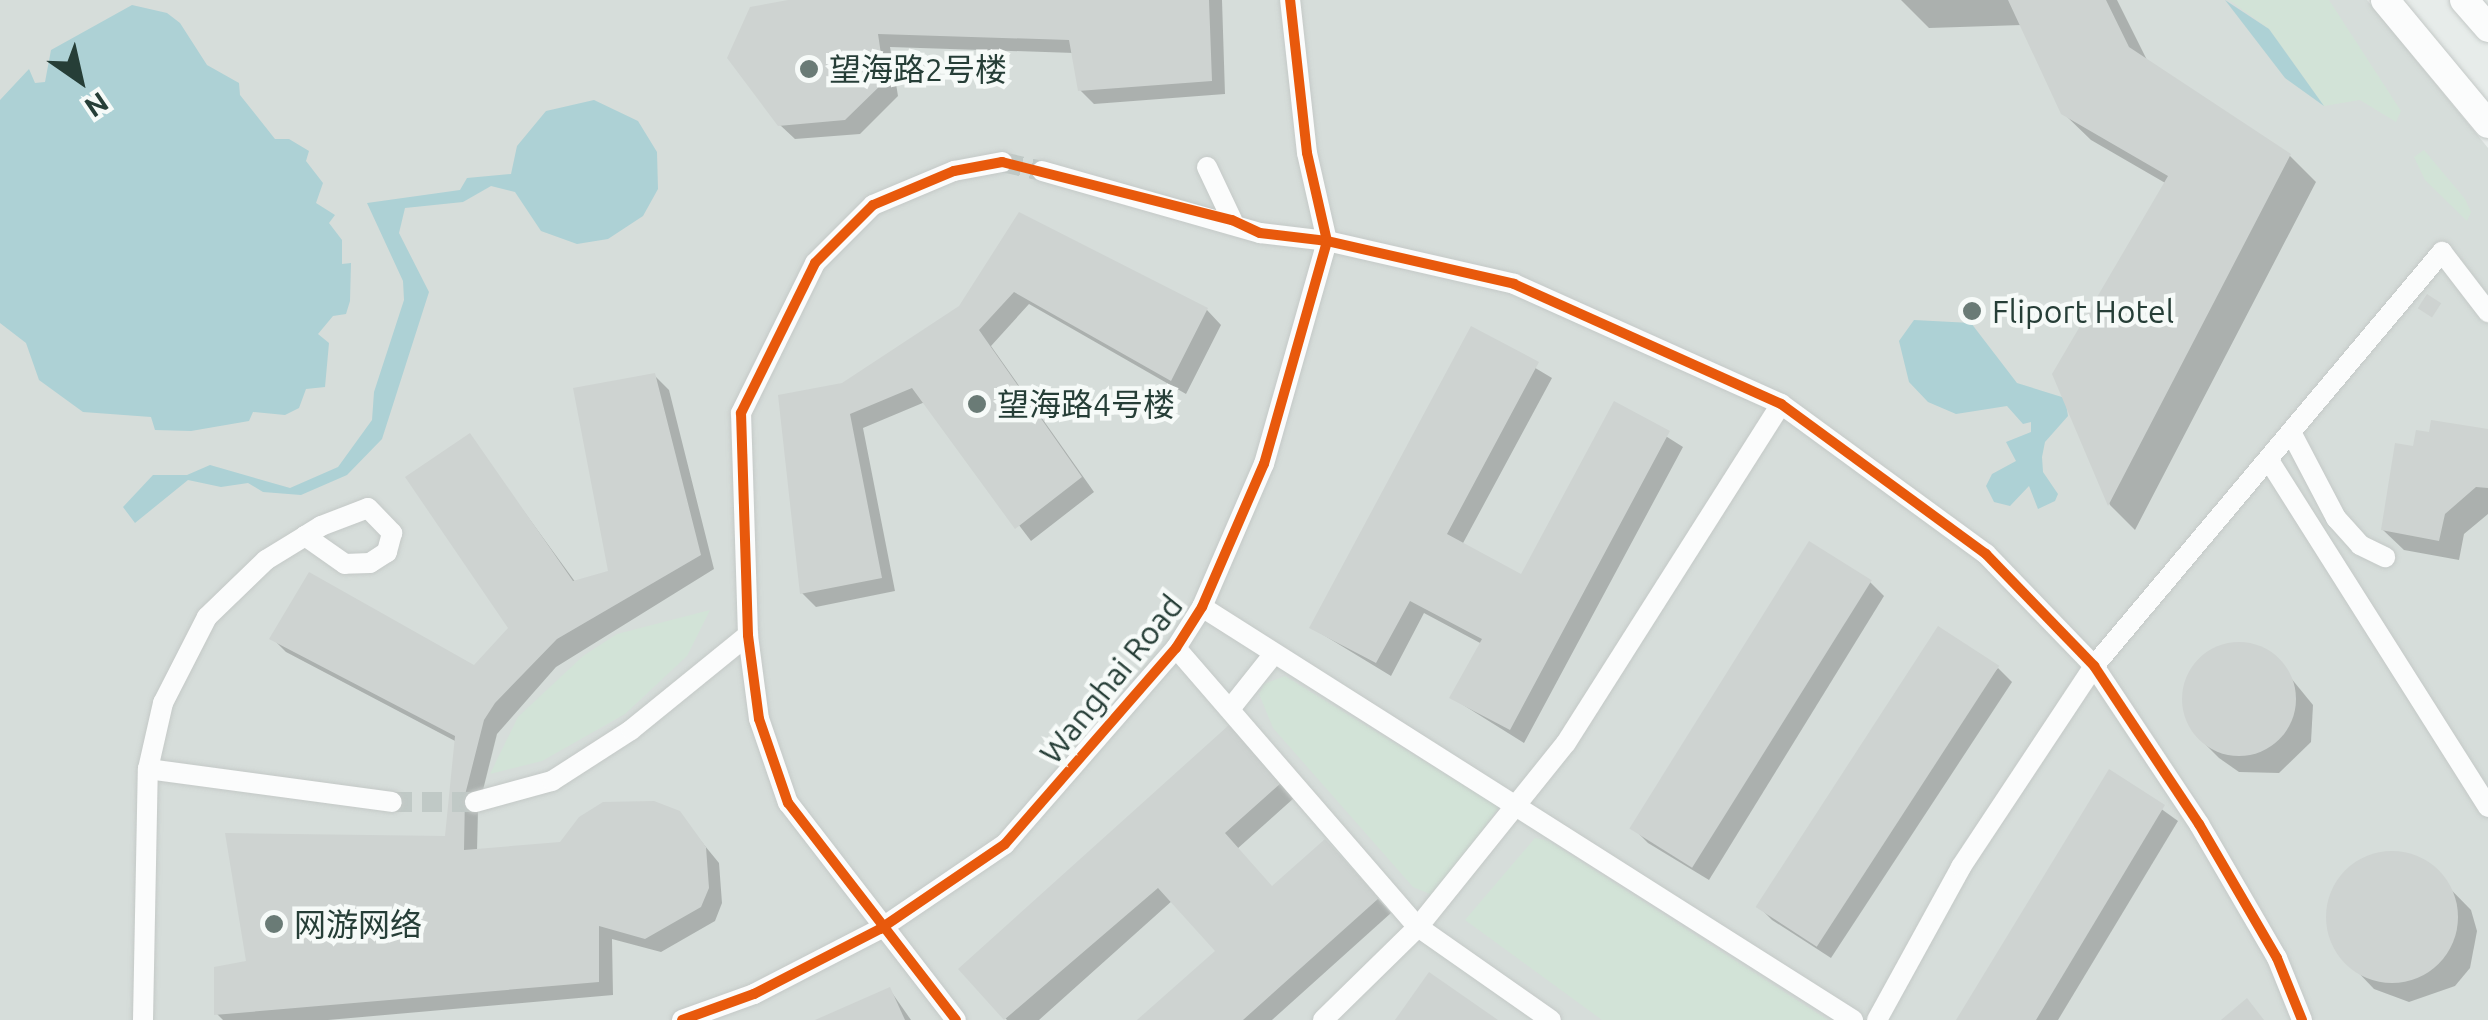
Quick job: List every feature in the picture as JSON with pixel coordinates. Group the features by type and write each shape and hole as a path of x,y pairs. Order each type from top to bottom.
{"main road":[{"path":"2385,0 2488,124"}],"street":[{"name":"Wanghai Road","path":"682,1020 754,994 880,928 1005,844 1176,648 1202,607 1264,464 1328,241 1308,152 1290,0"},
{"path":"956,1020 880,928 788,803 759,719 748,634 741,412 815,263 874,205 954,171 1002,162"},
{"path":"1207,167 1232,220"},
{"path":"1042,171 1232,220 1260,233 1328,241 1514,284 1781,404 1986,554 2094,666 2199,824 2278,958 2302,1020"},
{"path":"1877,1020 1962,867 2094,666 2293,436 2442,252 2488,312"},
{"path":"1323,1020 1418,927 1519,806 1642,630 1781,404"},
{"path":"2293,436 2336,518 2360,545 2385,557"},
{"path":"2270,462 2488,807"},
{"path":"143,1020 148,769 163,703 207,617 266,560 305,536"},
{"path":"1202,607 1853,1020"},
{"path":"474,802 552,781 632,730 748,634"},
{"path":"1176,648 1418,927 1551,1020"},
{"path":"1230,709 1273,655"},
{"path":"148,769 392,802"}],"shaded area":[{"path":"0,0 2367,0 2488,148 2488,1020 0,1020"}],"green space":[{"path":"2229,0 2329,0 2401,111 2396,122 2360,100 2324,106 2269,29"},
{"path":"2424,150 2465,199 2471,212 2467,221 2425,180 2414,157"},
{"path":"710,610 687,656 625,714 542,761 490,774 518,717 583,656 617,634"},
{"path":"1285,676 1499,807 1435,896 1413,887 1273,728 1259,694 1264,684"},
{"path":"1535,838 1549,841 1828,1020 1602,1020 1465,920"}],"water":[{"path":"2225,0 2269,29 2324,106 2285,78"},
{"path":"132,5 167,13 180,23 207,65 239,83 240,95 275,139 289,139 309,151 306,161 323,183 316,203 335,215 329,223 342,240 342,264 351,263 350,301 346,314 333,316 318,334 329,343 325,387 306,389 299,408 285,415 253,412 249,421 191,431 155,430 151,417 83,412 39,380 26,343 0,323 0,100 29,69 35,83 45,82 51,50"},
{"path":"594,100 638,121 657,152 658,189 643,216 608,239 577,244 541,231 515,192 491,186 463,202 405,208 399,233 429,292 382,439 347,475 301,495 263,492 248,483 221,487 188,480 135,523 123,507 153,475 187,475 210,465 290,488 338,467 372,420 374,392 404,300 403,281 367,203 460,190 467,178 511,174 517,146 546,111"},
{"path":"1914,320 1971,323 2017,383 2065,398 2068,416 2045,442 2042,457 2043,472 2058,494 2055,501 2038,509 2029,486 2010,506 1994,502 1986,486 1992,474 2016,461 2006,442 2031,432 2031,422 2023,424 2007,406 1956,414 1928,402 1909,382 1899,341"}],"building":[{"name":"望海路2号楼","path":"788,0 1209,0 1212,81 1078,91 1069,40 878,34 885,81 845,120 778,126 727,58 750,7"},
{"path":"2008,0 2106,0 2129,47 2291,154 2108,506 2052,374 2168,176 2061,114"},
{"name":"望海路4号楼","path":"1019,212 1208,308 1171,381 1014,292 979,330 1082,477 1015,529 912,388 850,414 882,578 800,594 778,395 842,383 959,306"},
{"path":"2427,294 2441,303 2432,318 2418,308"},
{"path":"1471,326 1539,362 1447,534 1521,574 1614,401 1670,431 1510,730 1449,698 1482,639 1410,601 1376,663 1309,628"},
{"path":"655,373 701,555 557,639 495,703 484,720 465,795 464,850 560,842 579,817 603,802 654,801 680,811 706,847 709,888 701,907 645,939 599,926 599,982 214,1015 214,967 246,961 225,833 445,836 455,736 269,639 309,572 474,665 508,628 405,477 470,433 573,581 608,571 573,388"},
{"path":"2431,420 2488,429 2488,488 2476,487 2445,514 2439,541 2381,530 2395,443 2413,446 2416,430 2429,432"},
{"path":"1809,541 1872,580 1692,868 1629,828"},
{"path":"1938,626 1999,666 1817,947 1756,907"},
{"path":"2239,642 2271,651 2287,667 2296,699 2287,731 2271,747 2239,756 2207,747 2191,731 2182,699 2191,667 2207,651"},
{"path":"1229,725 1281,783 1225,833 1272,886 1325,839 1379,898 1243,1020 1137,1020 1215,951 1158,888 1004,1020 958,969"},
{"path":"2109,769 2165,805 2036,1020 1956,1020"},
{"path":"2392,851 2417,856 2439,870 2453,892 2458,917 2453,942 2439,964 2417,978 2392,983 2367,978 2345,964 2331,942 2326,917 2331,892 2345,870 2367,856"},
{"path":"1429,972 1498,1020 1395,1020"},
{"path":"890,987 905,1020 815,1020"},
{"path":"2247,998 2264,1020 2221,1020"}],"tunnel":[{"path":"1002,162 1042,171"},
{"path":"392,802 475,802"}],"cycle path":[{"path":"682,1020 754,994 880,929 1005,844 1176,648 1202,607 1264,464 1327,241 1307,153 1290,0"},
{"path":"956,1020 788,803 759,719 748,635 741,413 815,263 873,205 954,171 1002,162 1232,220 1260,233 1327,241 1514,284 1781,404 1986,554 2094,666 2199,824 2277,958 2302,1020"}],"place":[{"name":"望海路2号楼","path":"809,69"},
{"name":"Fliport Hotel","path":"1972,311"},
{"name":"望海路4号楼","path":"977,404"},
{"name":"网游网络","path":"274,924"}]}
